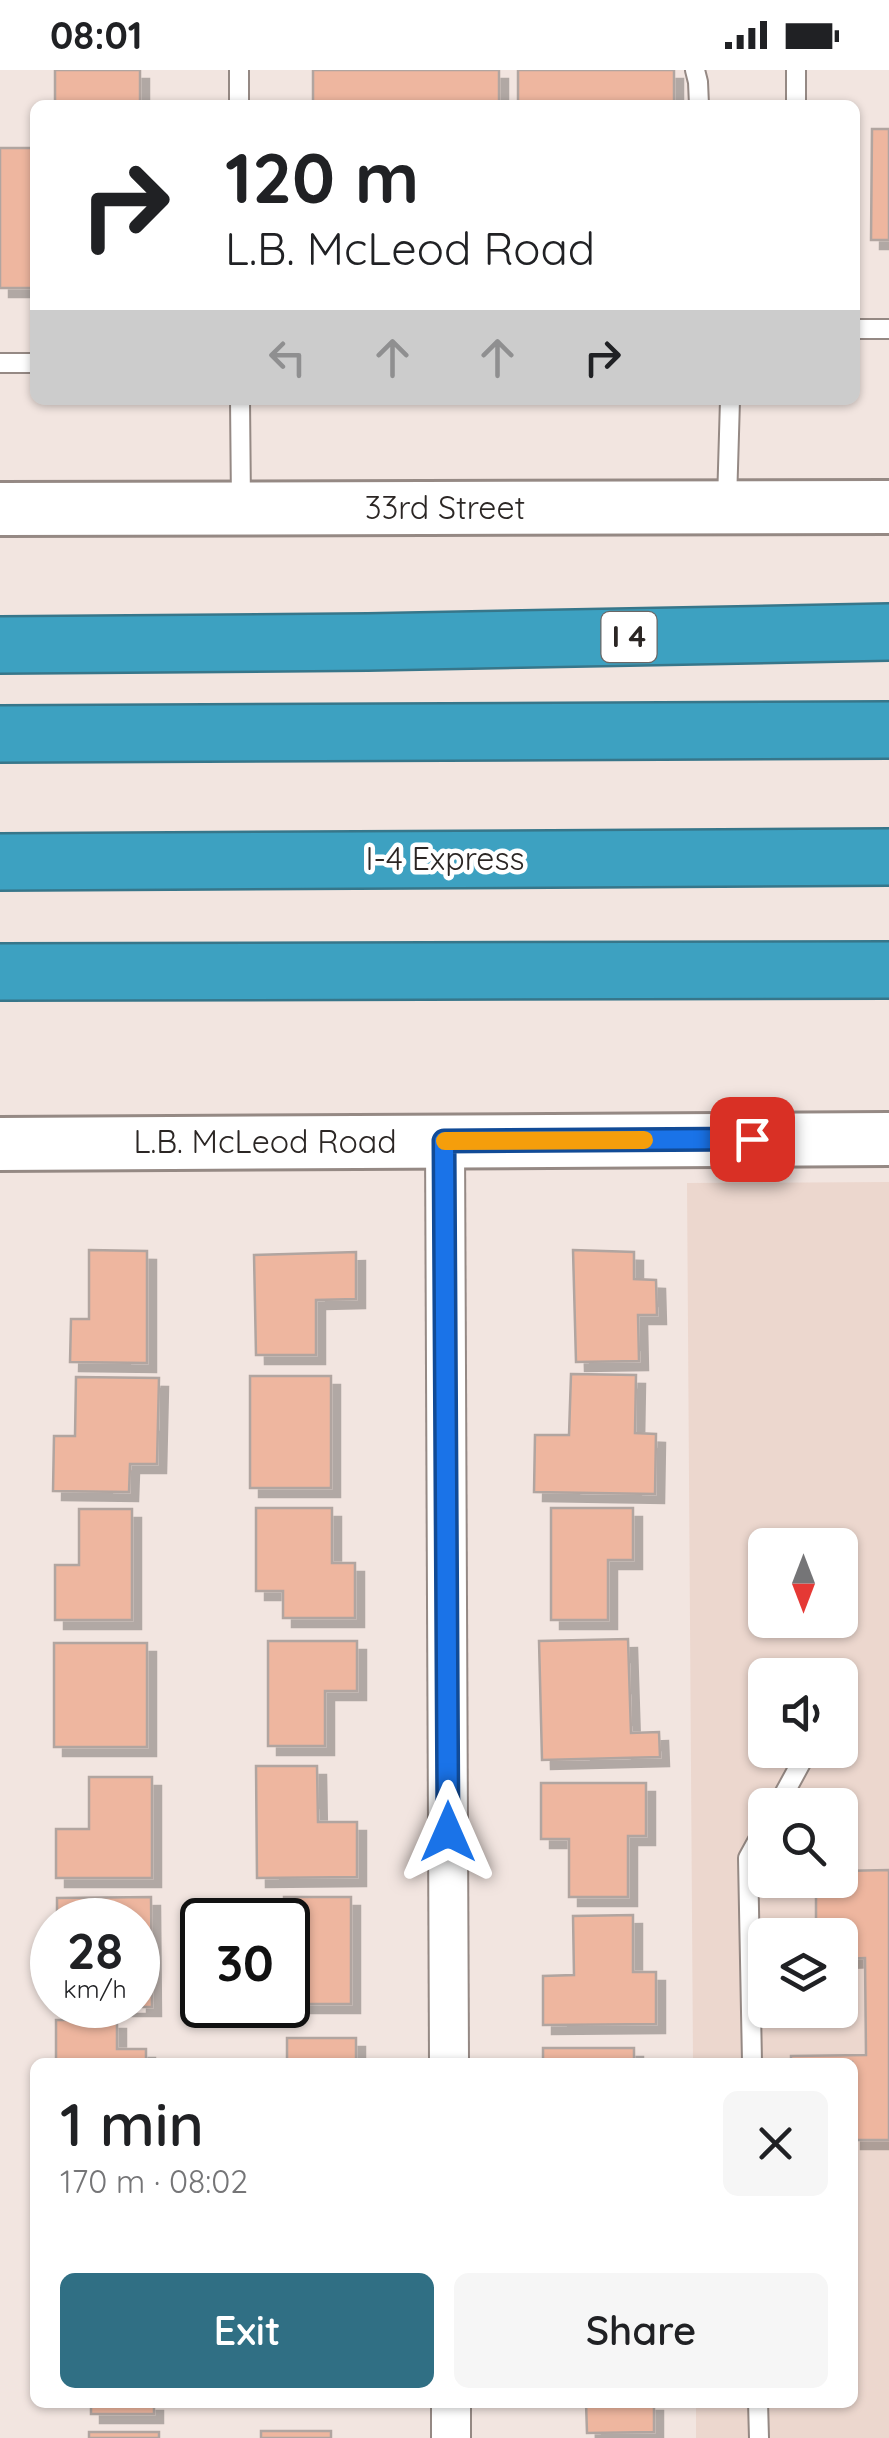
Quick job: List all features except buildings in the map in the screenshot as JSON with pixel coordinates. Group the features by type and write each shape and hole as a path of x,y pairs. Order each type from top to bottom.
{"highway":[{"name":"I 4","path":"0,645 889,632"},
{"path":"0,734 889,730"},
{"name":"I-4 Express","path":"0,862 889,857"},
{"path":"0,972 889,970"},
{"path":"0,994 410,972"}],"street":[{"name":"33rd Street","path":"0,509 889,507"},
{"name":"L.B. McLeod Road","path":"0,1144 889,1139"},
{"path":"444,1141 449,2058"},
{"path":"451,2408 451,2438"}],"lane":[{"path":"238,70 239,100"},
{"path":"695,70 699,100"},
{"path":"796,70 796,100"},
{"path":"860,329 889,329"},
{"path":"0,363 30,363"},
{"path":"240,405 241,508"},
{"path":"727,507 730,405"},
{"path":"749,1898 752,2058"},
{"path":"758,2408 758,2438"}],"shaded area":[{"path":"889,1182 889,2438 696,2438 696,2408 858,2408 858,2058 693,2058 687,1183"}],"slow traffic":[{"path":"445,1141 644,1140"}],"route":[{"path":"448,1832 444,1141 752,1139"}]}
